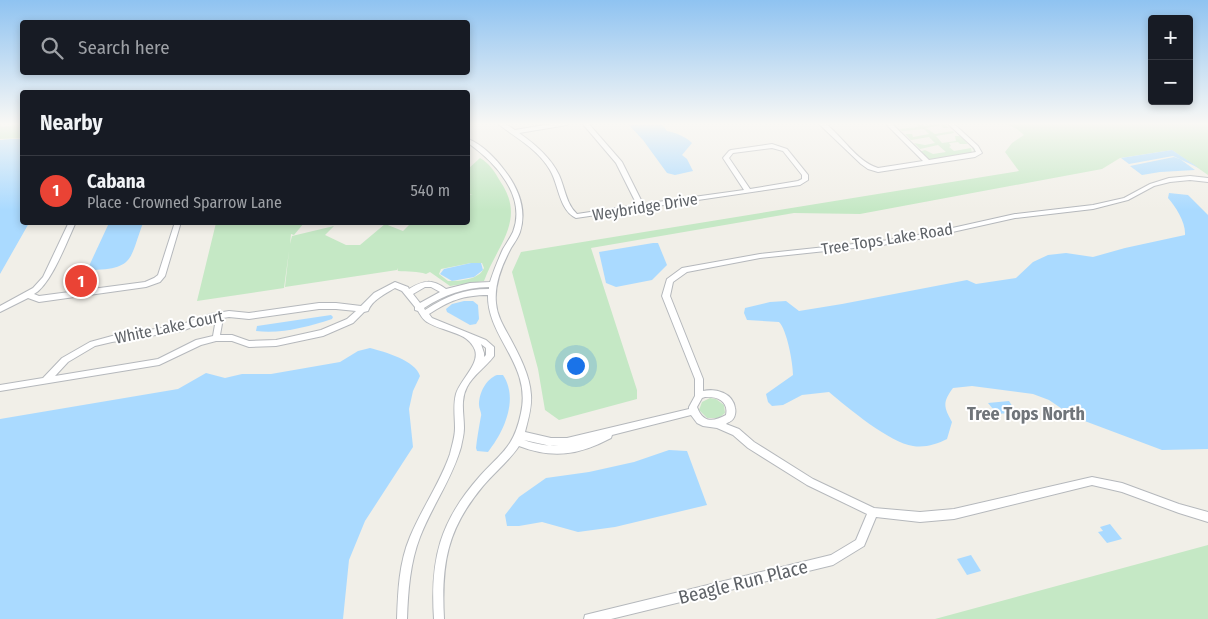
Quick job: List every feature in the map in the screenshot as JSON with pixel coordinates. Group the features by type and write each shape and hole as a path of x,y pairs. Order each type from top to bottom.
{"street":[{"path":"439,619 436,586 442,548 450,525 461,505 518,438 528,402 520,367 497,322 492,306 492,288 517,230 518,205 513,187 501,169 482,152"},
{"name":"Weybridge Drive","path":"538,152 552,168 572,213 581,216 800,183 805,177 786,152"},
{"path":"610,152 619,162 641,207"},
{"name":"Weybridge Drive","path":"732,152 726,158 748,191"},
{"path":"852,152 866,167 878,170 975,155 978,152"},
{"path":"918,152 928,162"},
{"name":"Tree Tops Lake Road","path":"1208,180 1190,178 1169,180 1152,185 1126,199 1093,207 1015,216 930,235 882,243 760,256 685,270 670,281 666,296 699,379 699,396 694,403 694,411 700,420 718,424 736,432 751,445 810,482 873,512 920,517 954,514 1092,481 1119,486 1176,508 1208,517"},
{"path":"0,309 36,290 46,278 72,225"},
{"path":"28,295 38,299 62,297 146,284 157,280 161,276 177,225"},
{"path":"407,294 421,285 430,284 437,285 450,297"},
{"path":"421,311 443,292 460,286 492,288"},
{"path":"421,311 450,297 492,288"},
{"path":"0,388 159,362 199,342 216,338 232,338 249,344 285,341 323,333 350,321 365,309 377,295 385,290 407,294 413,306 421,311 428,320 472,339 479,346 481,354 479,364 462,387 457,406 459,437 448,472 412,546 404,582 402,619"},
{"name":"White Lake Court","path":"46,380 65,360 93,344 181,328 229,314 249,316 319,306 365,309"},
{"path":"216,338 220,316"},
{"name":"Tree Tops Lake Road","path":"699,379 714,393 729,402 732,407 730,417 736,432"},
{"path":"699,396 714,393"},
{"path":"518,438 540,450 563,450 598,440 616,430 694,411"},
{"path":"718,424 730,417"},
{"name":"Beagle Run Place","path":"589,619 833,560 860,543 873,512"}],"green space":[{"path":"919,152 933,154 946,152 972,153 933,160 928,159"},
{"path":"1005,152 1160,152 1120,158 1102,169 860,214 794,213 591,248 637,390 637,399 559,420 545,410 538,369 512,272 521,252 1019,171"},
{"path":"1175,152 1208,152 1208,175"},
{"path":"480,158 494,171 508,195 511,208 507,232 484,281 450,286 430,272 426,274 398,271 397,268 397,270 285,287 289,251 284,288 197,301 216,225 302,225 294,235 291,234 290,244 292,236 334,226 325,235 346,245 360,245 384,225 403,231 409,225 470,225 470,195 473,194 470,194 470,167","holes":["471,263 482,263 484,268 478,275 458,281 448,281 439,274 441,269"]},
{"path":"710,398 716,399 724,405 725,413 719,418 707,418 699,410 702,402"},
{"path":"1208,545 1208,619 935,619"}],"water":[{"path":"0,152 20,152 20,225 28,225 0,274"},
{"path":"652,152 685,152 682,155 687,159 693,171 675,175 667,173"},
{"path":"1160,152 1175,152 1199,168 1173,156 1129,164 1121,158"},
{"path":"1174,157 1195,170 1142,175 1130,166"},
{"path":"1169,193 1188,195 1208,215 1208,449 1162,450 1074,417 1049,400 1033,394 972,386 953,388 945,405 952,422 947,439 926,446 913,446 893,439 829,392 802,395 783,405 772,406 768,402 766,394 793,375 789,347 785,332 779,322 747,320 744,313 745,308 770,302 786,301 799,311 967,280 976,284 1016,278 1033,262 1048,255 1066,253 1093,257 1185,235 1180,215 1168,198"},
{"path":"108,225 142,225 133,253 124,264 107,269 93,270 89,266"},
{"path":"658,243 667,265 652,280 616,287 606,283 599,252"},
{"path":"471,263 481,263 483,270 474,277 452,281 440,274 444,269"},
{"path":"473,301 478,305 479,319 476,324 470,325 447,312 446,309 452,304"},
{"path":"331,315 332,319 304,327 275,332 256,331 257,326"},
{"path":"370,348 406,361 417,370 420,376 413,391 409,409 413,447 365,521 349,560 343,619 0,619 0,419 178,389 206,373 225,378 242,374 271,374 340,362 358,351"},
{"path":"497,375 503,375 508,384 510,405 508,415 499,435 488,452 477,451 476,444 481,415 480,396 486,383"},
{"path":"1009,401 1018,415 1011,415 1010,413 997,414 988,403"},
{"path":"669,450 687,451 707,505 615,527 578,532 542,522 507,526 505,515 519,497 546,478 589,472 634,462"},
{"path":"1110,524 1122,539 1107,543 1098,532 1103,531 1100,527"},
{"path":"971,555 981,571 967,575 957,559"}],"place":[{"name":"Cabana","path":"81,281"}],"district":[{"name":"Tree Tops North","path":"1026,414"}]}
